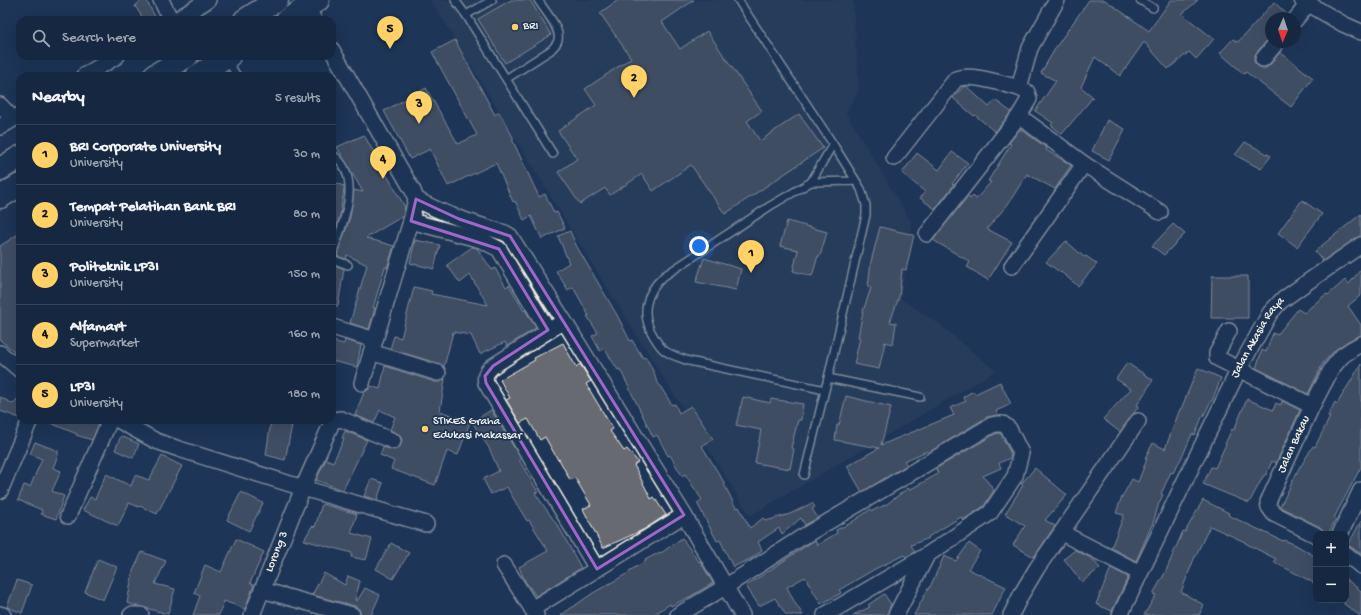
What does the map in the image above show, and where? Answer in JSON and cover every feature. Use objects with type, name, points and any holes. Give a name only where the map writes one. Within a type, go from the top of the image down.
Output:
[{"type":"highway","points":[[251,16],[277,0]]},
{"type":"highway","points":[[296,16],[313,9]]},
{"type":"highway","points":[[161,72],[180,60]]},
{"type":"highway","points":[[204,72],[223,62]]},
{"type":"highway","points":[[0,169],[16,159]]},
{"type":"highway","points":[[0,197],[16,187]]},
{"type":"street","points":[[161,0],[169,16]]},
{"type":"street","points":[[182,16],[208,0]]},
{"type":"street","points":[[1019,88],[1030,48],[1057,0]]},
{"type":"street","points":[[1300,12],[1307,1],[1343,24],[1361,32]]},
{"type":"street","points":[[1263,59],[1272,48]]},
{"type":"street","points":[[336,57],[409,184],[416,199],[430,207],[459,219],[505,233],[510,236],[684,515],[742,615]]},
{"type":"street","points":[[91,72],[110,60]]},
{"type":"street","points":[[894,158],[956,79],[963,77],[972,78],[1019,88],[1027,92],[1029,99],[1019,116],[927,234]]},
{"type":"street","points":[[0,105],[11,120]]},
{"type":"street","points":[[1019,116],[1084,164],[1160,212]]},
{"type":"street","points":[[1012,266],[1084,164]]},
{"type":"street","points":[[362,383],[411,221],[416,199]]},
{"type":"street","points":[[411,221],[481,240],[499,249],[548,330]]},
{"type":"street","name":"Jalan Akasia Raya","points":[[1120,615],[1239,369],[1270,312],[1282,301],[1361,246]]},
{"type":"street","points":[[564,321],[493,366],[487,371],[484,378],[598,569]]},
{"type":"street","points":[[336,329],[438,373]]},
{"type":"street","points":[[1228,331],[1216,357],[1312,406]]},
{"type":"street","name":"Jalan Bakau","points":[[1313,534],[1274,514],[1268,504],[1312,406],[1336,362],[1352,348],[1361,344]]},
{"type":"street","points":[[0,353],[16,367]]},
{"type":"street","name":"Lorong 3","points":[[336,419],[341,419],[393,441]]},
{"type":"street","points":[[1011,615],[1037,568],[1138,421]]},
{"type":"street","points":[[0,491],[28,424]]},
{"type":"street","points":[[68,516],[108,424]]},
{"type":"street","points":[[125,424],[168,446],[426,524]]},
{"type":"street","name":"Lorong 3","points":[[252,615],[303,488],[332,424]]},
{"type":"street","points":[[680,615],[799,539],[992,426],[1003,424],[1009,430],[1021,453],[1015,476],[990,513],[927,555],[825,615]]},
{"type":"street","points":[[1341,531],[1361,490]]},
{"type":"street","points":[[504,565],[534,612],[598,569],[684,515]]},
{"type":"street","points":[[1062,533],[1140,573]]},
{"type":"street","points":[[896,615],[927,555]]},
{"type":"street","points":[[1349,556],[1361,566]]},
{"type":"street","points":[[262,590],[352,615]]},
{"type":"street","points":[[131,615],[141,615]]},
{"type":"lane","points":[[455,0],[554,154]]},
{"type":"lane","points":[[466,15],[492,0]]},
{"type":"lane","points":[[506,79],[551,50],[558,39],[559,31],[538,0]]},
{"type":"lane","points":[[738,0],[833,144],[864,198],[866,215],[804,475]]},
{"type":"lane","points":[[1140,0],[1154,8]]},
{"type":"lane","points":[[811,182],[833,144]]},
{"type":"lane","points":[[336,158],[346,172],[350,190],[336,243]]},
{"type":"lane","points":[[825,390],[689,361],[676,356],[662,349],[651,332],[646,309],[650,292],[658,281],[664,276],[770,206],[811,182],[855,181]]},
{"type":"lane","points":[[336,260],[348,265]]},
{"type":"lane","points":[[828,378],[920,397]]},
{"type":"highlighted area","points":[[416,199],[459,219],[510,236],[684,515],[597,569],[486,383],[485,376],[493,366],[548,330],[499,249],[411,221]]},
{"type":"shaded area","points":[[431,0],[853,0],[859,90],[846,112],[911,222],[901,299],[938,323],[996,371],[750,516],[581,246]]},
{"type":"building","points":[[142,0],[146,0],[155,16],[141,16],[135,6]]},
{"type":"building","name":"BRI","points":[[511,0],[530,0],[551,35],[505,63],[478,19]]},
{"type":"building","points":[[618,0],[694,0],[662,22],[680,49],[707,31],[762,111],[747,121],[760,141],[799,114],[823,148],[725,214],[691,165],[653,191],[642,174],[610,195],[605,188],[580,204],[558,172],[577,159],[558,131],[596,105],[585,89],[631,58],[600,13]]},
{"type":"building","points":[[1089,0],[1105,0],[1149,31],[1171,0],[1198,0],[1182,14],[1214,39],[1196,59],[1189,52],[1168,69],[1144,42],[1120,76],[1095,57],[1081,87],[1093,97],[1062,134],[1051,125],[1053,123],[1035,111],[1056,81],[1041,73],[1056,47]]},
{"type":"building","points":[[1274,2],[1285,12],[1265,12]]},
{"type":"building","points":[[1265,12],[1265,43],[1256,53],[1254,62],[1262,68],[1266,68],[1280,52],[1313,78],[1291,107],[1246,72],[1244,74],[1220,53],[1233,39],[1238,42]]},
{"type":"building","points":[[455,40],[495,115],[499,112],[514,139],[512,139],[539,197],[545,194],[554,213],[557,212],[565,228],[542,239],[531,216],[524,220],[515,201],[513,202],[496,163],[448,186],[430,149],[410,159],[384,111],[426,88],[458,144],[477,135],[432,52]]},
{"type":"building","points":[[966,86],[989,107],[995,100],[1011,112],[995,132],[953,98],[963,87]]},
{"type":"building","points":[[1107,120],[1125,129],[1109,160],[1092,151]]},
{"type":"building","points":[[1020,129],[1047,148],[1046,150],[1071,165],[1055,189],[1027,174],[1008,204],[987,229],[1012,242],[988,280],[967,267],[970,262],[933,240],[968,196],[970,199],[973,196],[976,199],[991,182],[988,181],[1011,144],[1009,143]]},
{"type":"building","points":[[364,135],[405,207],[403,216],[366,238],[394,246],[387,268],[385,267],[373,308],[375,308],[369,329],[350,323],[367,265],[347,255],[346,259],[337,256],[350,217],[354,190],[363,192],[337,147]]},
{"type":"building","points":[[1245,142],[1271,156],[1261,169],[1235,155]]},
{"type":"building","points":[[952,152],[968,163],[952,184],[954,185],[935,209],[920,198],[925,192],[902,173],[917,153],[939,170]]},
{"type":"building","points":[[336,183],[344,186],[340,215],[336,228]]},
{"type":"building","points":[[1302,200],[1322,214],[1297,247],[1278,233]]},
{"type":"building","points":[[1361,214],[1361,235],[1323,261],[1315,251]]},
{"type":"building","points":[[787,221],[827,232],[812,276],[793,271],[798,250],[780,246]]},
{"type":"building","points":[[1173,224],[1185,234],[1164,255],[1152,246]]},
{"type":"building","points":[[880,227],[914,235],[906,270],[902,269],[899,297],[890,322],[896,323],[893,344],[885,342],[879,369],[854,364],[860,338],[858,337],[863,311],[871,288],[868,287],[871,262]]},
{"type":"building","points":[[570,231],[577,247],[617,315],[630,341],[632,340],[643,358],[646,357],[656,377],[655,378],[672,405],[675,404],[679,413],[691,406],[713,439],[702,446],[725,484],[736,508],[739,507],[750,528],[763,518],[766,521],[790,514],[812,503],[815,507],[812,509],[818,518],[805,525],[801,518],[782,534],[779,528],[758,542],[762,550],[752,558],[733,567],[720,540],[717,541],[697,503],[702,500],[685,474],[682,476],[670,455],[668,456],[657,435],[653,437],[620,369],[618,370],[604,348],[600,351],[592,336],[598,333],[587,316],[589,316],[573,287],[568,290],[556,271],[569,263],[558,236]]},
{"type":"building","points":[[16,236],[16,353],[0,340],[0,246]]},
{"type":"building","points":[[415,240],[440,245],[434,269],[410,263]]},
{"type":"building","points":[[1066,241],[1084,257],[1086,256],[1097,264],[1078,286],[1046,262]]},
{"type":"building","points":[[472,247],[477,248],[492,270],[495,268],[506,287],[509,285],[536,328],[507,346],[505,342],[480,354],[471,335],[453,332],[444,367],[441,364],[390,349],[394,336],[401,338],[414,287],[432,291],[431,294],[488,305],[470,275],[460,283],[447,265]]},
{"type":"building","points":[[704,258],[741,269],[736,290],[696,282]]},
{"type":"building","points":[[336,266],[344,269],[338,306],[336,306]]},
{"type":"building","points":[[1361,269],[1361,295],[1348,306],[1361,325],[1361,335],[1348,341],[1335,350],[1323,363],[1308,394],[1256,368],[1262,350],[1266,352],[1273,333],[1277,335],[1298,309],[1304,313],[1345,280],[1349,284]]},
{"type":"building","points":[[1212,276],[1248,276],[1248,318],[1211,318]]},
{"type":"building","points":[[345,340],[361,345],[357,367],[336,362],[336,342],[344,344]]},
{"type":"building","points":[[563,343],[576,367],[580,364],[591,381],[586,384],[613,429],[610,431],[624,451],[627,449],[638,462],[634,465],[651,499],[654,497],[666,515],[645,529],[603,548],[583,509],[591,505],[575,478],[570,480],[545,437],[540,440],[528,419],[520,423],[506,400],[510,398],[500,380],[535,360],[534,358]]},
{"type":"building","points":[[1127,363],[1153,380],[1137,405],[1139,406],[1120,432],[1103,419],[1131,389],[1116,379]]},
{"type":"building","points":[[1361,364],[1361,467],[1334,518],[1336,519],[1330,531],[1324,531],[1320,527],[1280,507],[1300,466],[1313,446],[1315,447],[1330,417],[1328,416],[1335,402],[1337,404]]},
{"type":"building","name":"STIKES Graha Edukasi Makassar","points":[[385,366],[435,382],[440,382],[445,379],[440,411],[470,422],[458,455],[447,451],[435,485],[391,469],[394,461],[380,455],[383,447],[394,450],[399,448],[401,444],[402,440],[400,435],[390,430],[395,417],[380,410],[374,423],[355,415],[364,392],[371,386],[380,389]]},
{"type":"building","points":[[1198,368],[1221,378],[1212,401],[1202,417],[1195,435],[1192,434],[1183,455],[1173,473],[1171,472],[1161,494],[1163,495],[1154,520],[1136,561],[1111,548],[1124,515],[1116,513],[1121,499],[1132,479],[1138,482],[1147,459],[1145,458],[1153,443],[1165,449],[1180,409]]},
{"type":"building","points":[[1000,382],[1011,404],[996,411],[998,415],[987,417],[928,453],[927,451],[904,461],[907,465],[862,492],[847,466],[879,448],[835,440],[837,425],[839,425],[846,396],[891,407],[881,445],[954,415],[950,408],[966,401],[963,397],[973,391],[975,394]]},
{"type":"building","points":[[0,397],[13,404],[16,401],[16,417],[0,411]]},
{"type":"building","points":[[743,397],[770,403],[771,399],[803,404],[801,420],[798,420],[791,448],[794,449],[790,469],[755,463],[761,430],[736,425]]},
{"type":"building","points":[[1247,399],[1273,410],[1276,403],[1281,405],[1282,401],[1300,410],[1276,463],[1272,461],[1266,475],[1264,475],[1249,503],[1203,484],[1211,467],[1215,468],[1232,429],[1234,430]]},
{"type":"building","points":[[491,410],[521,459],[519,460],[538,492],[535,493],[560,529],[581,568],[536,596],[525,581],[519,567],[548,551],[529,520],[527,521],[507,487],[491,494],[483,479],[499,471],[489,448],[472,422]]},
{"type":"building","points":[[53,424],[99,424],[92,440],[76,435],[77,434]]},
{"type":"building","points":[[270,424],[292,424],[285,460],[266,455]]},
{"type":"building","points":[[345,431],[367,440],[343,490],[316,480],[326,459],[333,462],[344,439],[342,438]]},
{"type":"building","points":[[1000,433],[1011,454],[1010,458],[999,463],[1001,468],[983,476],[994,490],[984,506],[963,520],[961,517],[928,537],[929,538],[911,545],[915,552],[906,557],[904,555],[875,569],[839,590],[841,593],[821,604],[805,577],[787,587],[803,615],[786,615],[775,598],[759,606],[746,586],[815,540],[817,545],[837,533],[836,530],[849,524],[871,509],[872,511],[887,504],[908,488],[909,490],[938,474],[937,468],[995,434]]},
{"type":"building","points":[[121,436],[139,444],[133,458],[115,450]]},
{"type":"building","points":[[35,442],[58,451],[53,468],[61,471],[52,491],[64,496],[56,519],[41,514],[42,510],[18,500],[24,485],[30,487],[42,459],[30,454]]},
{"type":"building","points":[[162,456],[182,466],[157,514],[140,506],[139,507],[129,503],[118,526],[83,510],[90,497],[95,499],[106,474],[131,486],[135,475],[149,480]]},
{"type":"building","points":[[1035,468],[1067,495],[1045,520],[1055,526],[1034,557],[1013,545],[1025,526],[1005,514],[1023,485],[1021,484]]},
{"type":"building","points":[[371,479],[383,483],[377,500],[364,496]]},
{"type":"building","points":[[241,492],[263,503],[249,531],[227,520]]},
{"type":"building","points":[[1203,500],[1229,513],[1228,515],[1283,541],[1284,540],[1296,545],[1313,555],[1313,582],[1274,562],[1276,559],[1245,542],[1210,526],[1194,559],[1181,592],[1204,605],[1199,615],[1144,615],[1156,595],[1153,594],[1165,573],[1183,531],[1185,532]]},
{"type":"building","points":[[322,504],[357,514],[351,533],[372,539],[366,560],[351,557],[352,553],[304,540],[312,526],[315,527]]},
{"type":"building","points":[[1361,521],[1361,554],[1349,546]]},
{"type":"building","points":[[682,538],[699,562],[700,561],[713,583],[671,606],[670,604],[653,615],[561,615],[593,593],[630,572],[629,571],[646,561],[645,560],[660,552],[661,553]]},
{"type":"building","points":[[236,539],[264,552],[250,583],[254,585],[245,609],[224,601],[219,615],[193,615],[200,596],[194,593],[205,565],[221,572]]},
{"type":"building","points":[[391,543],[409,553],[393,579],[376,569]]},
{"type":"building","points":[[969,543],[980,551],[968,569],[1006,587],[992,615],[914,615],[930,587],[944,556],[956,561]]},
{"type":"building","points":[[1075,550],[1091,558],[1100,568],[1082,582],[1064,559]]},
{"type":"building","points":[[142,552],[166,561],[155,584],[175,589],[168,614],[127,603],[133,571]]},
{"type":"building","points":[[98,559],[117,567],[103,600],[85,592]]},
{"type":"building","points":[[1111,568],[1128,577],[1112,611],[1096,604]]},
{"type":"building","points":[[324,573],[345,585],[348,576],[360,581],[355,600],[357,601],[365,588],[380,595],[371,615],[361,615],[359,609],[355,606],[312,595]]},
{"type":"building","points":[[17,580],[32,585],[22,613],[7,607]]},
{"type":"building","points":[[1349,581],[1361,591],[1361,615],[1344,604],[1349,603]]},
{"type":"building","points":[[884,594],[891,604],[887,615],[853,615],[870,607],[868,605]]},
{"type":"place","name":"BRI","points":[[515,27]]},
{"type":"place","name":"LP3I","points":[[390,49]]},
{"type":"place","name":"Tempat Pelatihan Bank BRI","points":[[634,98]]},
{"type":"place","name":"Politeknik LP3I","points":[[419,124]]},
{"type":"place","name":"Alfamart","points":[[383,179]]},
{"type":"place","name":"BRI Corporate University","points":[[751,273]]},
{"type":"place","name":"STIKES Graha Edukasi Makassar","points":[[425,429]]}]
